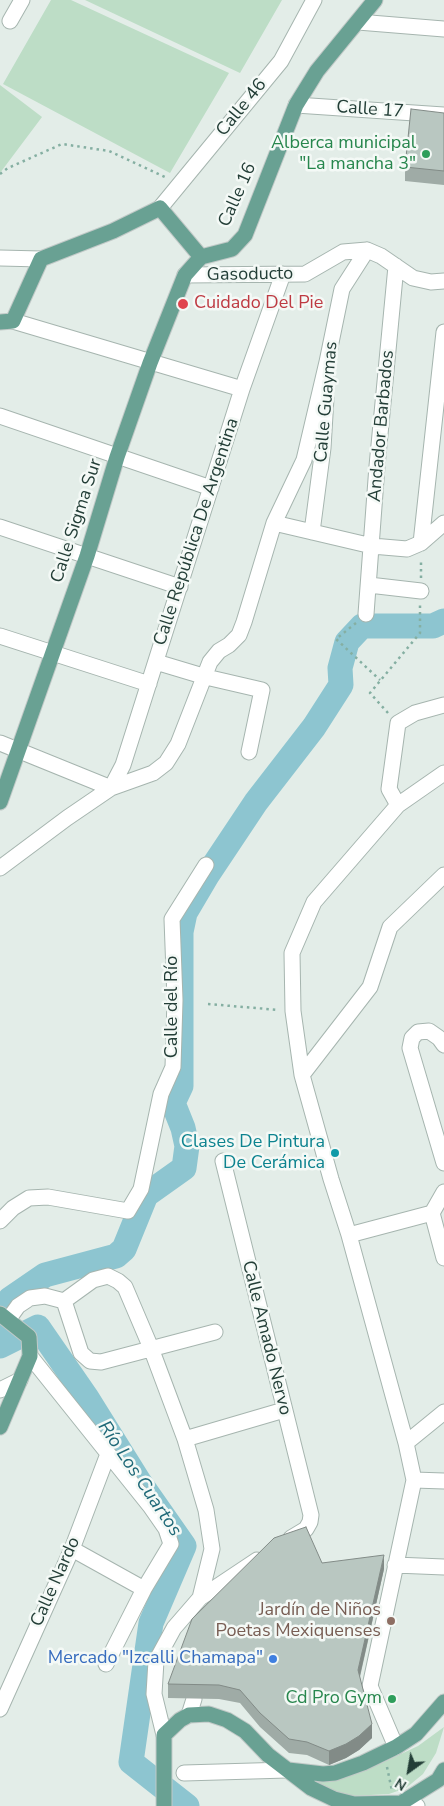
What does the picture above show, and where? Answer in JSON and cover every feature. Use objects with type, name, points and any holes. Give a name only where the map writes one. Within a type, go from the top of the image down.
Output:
[{"type":"main road","name":"Calle 16","points":[[201,257],[232,249],[245,235],[296,105],[317,71],[375,0]]},
{"type":"main road","points":[[6,322],[41,259],[113,231],[160,208],[201,257]]},
{"type":"main road","name":"Calle Sigma Sur","points":[[0,802],[86,556],[117,457],[150,363],[184,276],[201,257]]},
{"type":"main road","points":[[0,1427],[30,1356],[28,1337],[4,1317]]},
{"type":"main road","points":[[286,1770],[323,1774],[335,1773],[390,1750],[416,1734],[444,1702]]},
{"type":"main road","points":[[164,1806],[164,1736],[180,1720],[189,1715],[209,1714],[227,1720],[245,1731],[286,1770],[311,1788],[334,1799],[354,1804],[397,1804],[438,1780],[444,1770]]},
{"type":"street","points":[[10,21],[22,0]]},
{"type":"street","name":"Calle 46","points":[[160,208],[281,61],[314,0]]},
{"type":"street","points":[[358,22],[444,29]]},
{"type":"street","name":"Calle 17","points":[[296,105],[444,115]]},
{"type":"street","points":[[367,250],[381,256],[413,278],[431,282],[444,280]]},
{"type":"street","name":"Gasoducto","points":[[184,276],[305,274],[343,252],[367,250]]},
{"type":"street","name":"Calle Guaymas","points":[[312,532],[323,448],[327,362],[342,289],[367,250]]},
{"type":"street","points":[[0,258],[41,259]]},
{"type":"street","name":"Andador Barbados","points":[[366,614],[377,466],[396,266]]},
{"type":"street","name":"Calle República De Argentina","points":[[111,788],[123,765],[242,390],[283,274]]},
{"type":"street","points":[[6,322],[242,390]]},
{"type":"street","points":[[422,543],[444,332]]},
{"type":"street","points":[[0,868],[111,788],[153,773],[166,763],[178,744],[206,677],[210,662],[219,651],[239,635],[274,523],[304,460],[327,362]]},
{"type":"street","points":[[0,416],[211,488]]},
{"type":"street","points":[[274,523],[372,546],[407,549],[422,543],[444,523]]},
{"type":"street","points":[[0,528],[180,587]]},
{"type":"street","points":[[368,585],[421,591]]},
{"type":"street","points":[[0,636],[149,684]]},
{"type":"street","points":[[156,662],[206,677],[262,690],[249,752]]},
{"type":"street","points":[[398,805],[389,789],[398,723],[415,713],[444,705]]},
{"type":"street","points":[[0,743],[111,788]]},
{"type":"street","points":[[390,1750],[370,1686],[414,1480],[406,1442],[350,1235],[331,1179],[302,1075],[293,1011],[292,953],[314,902],[398,805],[444,773]]},
{"type":"street","name":"Calle del Río","points":[[0,1220],[13,1208],[29,1198],[48,1197],[128,1211],[141,1189],[161,1094],[173,1067],[175,1000],[172,919],[206,865]]},
{"type":"street","points":[[302,1075],[370,987],[390,927],[444,875]]},
{"type":"street","points":[[444,1045],[439,1038],[429,1031],[418,1032],[412,1038],[410,1048],[444,1163]]},
{"type":"street","name":"Calle Amado Nervo","points":[[223,1161],[311,1515],[306,1529],[282,1543]]},
{"type":"street","points":[[444,1192],[432,1213],[444,1258]]},
{"type":"street","points":[[350,1235],[432,1213]]},
{"type":"street","points":[[64,1301],[93,1280],[108,1276],[118,1281],[124,1287],[151,1348],[185,1439],[206,1510],[212,1549],[200,1598]]},
{"type":"street","points":[[4,1317],[30,1298],[45,1296],[64,1301]]},
{"type":"street","points":[[64,1301],[82,1354],[90,1361],[101,1362],[215,1332]]},
{"type":"street","points":[[30,1356],[166,1529],[171,1544],[144,1588],[106,1664]]},
{"type":"street","points":[[0,1390],[20,1380]]},
{"type":"street","points":[[185,1439],[284,1410]]},
{"type":"street","points":[[406,1442],[444,1412]]},
{"type":"street","name":"Calle Nardo","points":[[0,1710],[72,1549],[108,1454]]},
{"type":"street","points":[[414,1480],[444,1481]]},
{"type":"street","points":[[72,1549],[144,1588]]},
{"type":"street","points":[[164,1736],[154,1694],[156,1661],[174,1628],[200,1598],[268,1553]]},
{"type":"street","points":[[395,1565],[444,1567]]},
{"type":"street","points":[[189,1715],[194,1699]]},
{"type":"street","points":[[184,1773],[286,1770]]},
{"type":"street","points":[[397,1804],[417,1806]]},
{"type":"path","points":[[0,174],[8,168],[62,144],[109,151],[178,185]]},
{"type":"path","points":[[366,614],[336,639],[380,680]]},
{"type":"path","points":[[398,723],[370,693],[420,633],[420,622]]},
{"type":"path","points":[[208,1004],[293,1011]]},
{"type":"path","points":[[390,1750],[397,1804]]},
{"type":"green space","points":[[51,0],[71,0],[229,73],[170,173],[3,84]]},
{"type":"green space","points":[[85,0],[282,0],[240,73]]},
{"type":"green space","points":[[0,85],[42,117],[0,173]]},
{"type":"green space","points":[[444,1727],[436,1753],[423,1774],[406,1788],[389,1794],[352,1796],[339,1794],[311,1779],[335,1776],[382,1763],[418,1746]]},
{"type":"building","name":"Alberca municipal \"La mancha 3\"","points":[[411,109],[444,113],[444,171],[405,167]]},
{"type":"building","name":"Mercado \"Izcalli Chamapa\"","points":[[306,1527],[322,1563],[384,1555],[358,1670],[372,1724],[359,1736],[329,1751],[307,1742],[289,1739],[260,1713],[240,1690],[219,1685],[168,1684],[192,1619],[274,1538]]},
{"type":"waterway","points":[[0,1328],[10,1299],[45,1275],[116,1256],[124,1249],[146,1195],[184,1168],[187,1146],[183,1128],[173,1103],[181,1086],[181,932],[185,913],[208,874],[256,802],[314,727],[341,685],[340,668],[347,642],[362,626],[433,626],[444,621]]},
{"type":"waterway","name":"Río Los Cuartos","points":[[0,1346],[38,1327],[87,1398],[140,1483],[184,1546],[151,1623],[131,1762],[187,1806]]},
{"type":"place","name":"Alberca municipal \"La mancha 3\"","points":[[426,154]]},
{"type":"place","name":"Cuidado Del Pie","points":[[183,304]]},
{"type":"place","name":"Clases De Pintura De Cerámica","points":[[335,1153]]},
{"type":"place","name":"Jardín de Niños Poetas Mexiquenses","points":[[391,1621]]},
{"type":"place","name":"Mercado \"Izcalli Chamapa\"","points":[[273,1659]]},
{"type":"place","name":"Cd Pro Gym","points":[[392,1699]]}]
